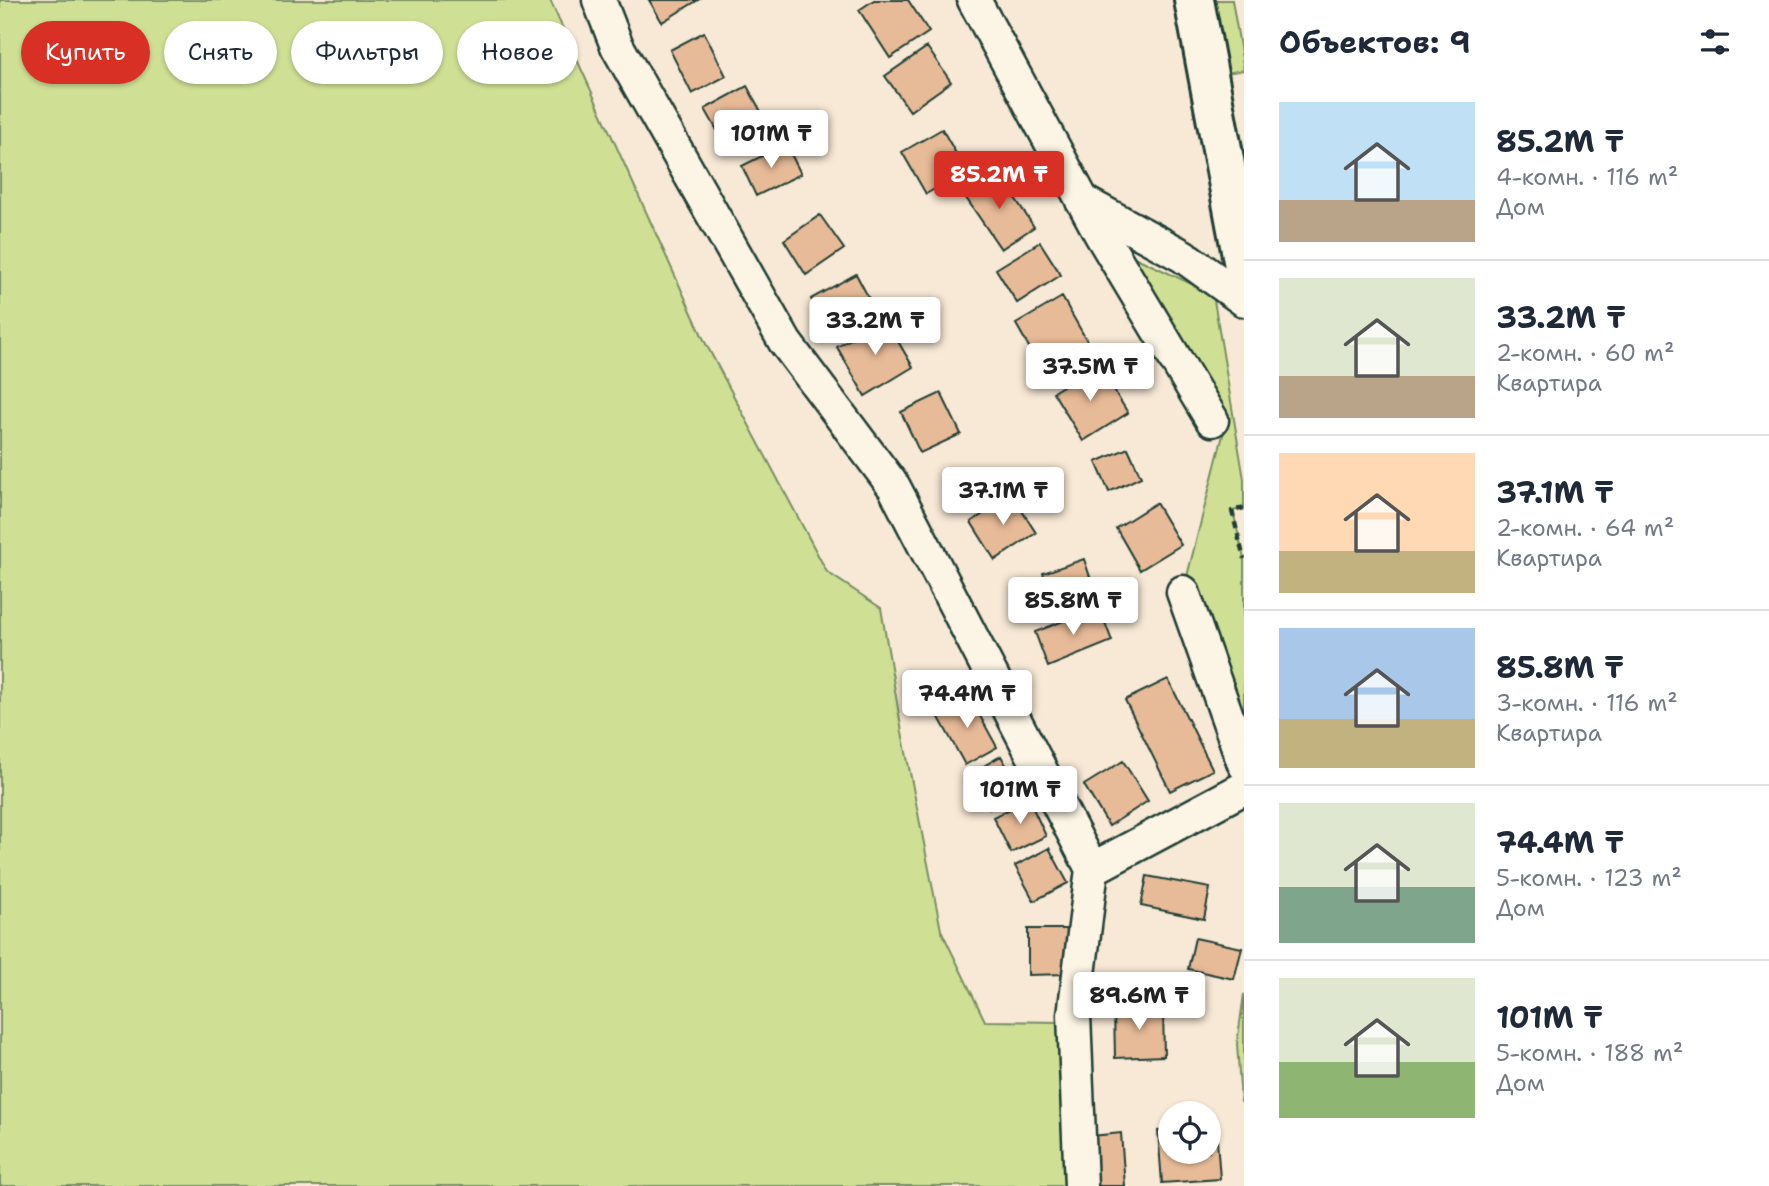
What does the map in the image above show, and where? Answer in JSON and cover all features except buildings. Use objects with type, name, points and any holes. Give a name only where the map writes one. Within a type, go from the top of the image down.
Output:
[{"type":"main road","points":[[1194,0],[1244,266]]},
{"type":"street","points":[[598,0],[617,46],[785,342],[894,487],[1092,869],[1074,1015],[1081,1186]]},
{"type":"street","points":[[974,0],[1082,201],[1212,421]]},
{"type":"street","points":[[1082,201],[1183,256],[1244,300]]},
{"type":"street","points":[[1183,592],[1244,764]]},
{"type":"street","points":[[1092,869],[1244,788]]},
{"type":"path","points":[[1244,508],[1233,511],[1244,559]]},
{"type":"green space","points":[[0,0],[550,0],[560,21],[457,21],[457,84],[578,84],[578,62],[705,342],[827,572],[881,608],[941,930],[985,1021],[1060,1022],[1070,1186],[0,1186]]},
{"type":"green space","points":[[1213,0],[1232,0],[1244,70],[1226,73]]},
{"type":"green space","points":[[1130,255],[1213,294],[1244,479],[1244,508],[1233,511],[1244,559],[1244,764],[1183,592],[1227,419]]},
{"type":"green space","points":[[1244,994],[1244,1101],[1241,1102],[1237,1044]]}]
